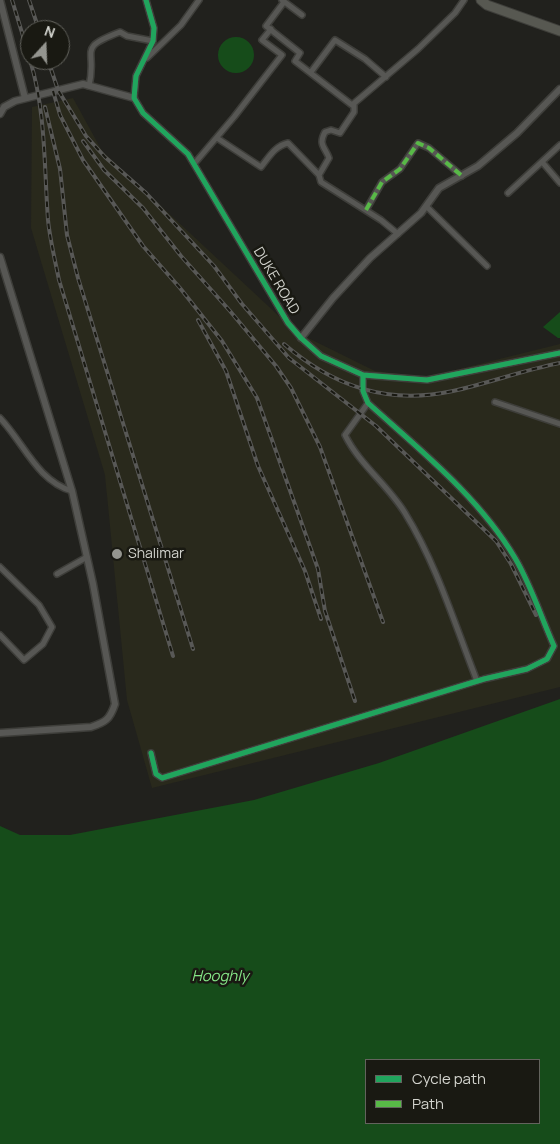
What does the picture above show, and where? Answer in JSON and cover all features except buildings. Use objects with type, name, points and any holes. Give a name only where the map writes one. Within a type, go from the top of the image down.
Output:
[{"type":"main road","points":[[481,0],[487,5],[560,31]]},
{"type":"street","points":[[0,0],[28,98]]},
{"type":"street","points":[[0,114],[4,107],[66,87],[89,86],[134,98],[136,76],[153,41],[154,28],[146,0]]},
{"type":"street","points":[[144,60],[181,25],[198,0]]},
{"type":"street","points":[[318,175],[329,158],[322,150],[321,140],[325,132],[340,132],[354,112],[354,104],[449,20],[464,0]]},
{"type":"street","points":[[302,15],[283,1],[266,26],[300,53],[295,61],[349,103],[354,104]]},
{"type":"street","points":[[194,164],[217,138],[282,55],[262,40],[271,29]]},
{"type":"street","points":[[89,86],[92,72],[90,63],[92,47],[97,41],[120,32],[127,36],[153,41]]},
{"type":"street","points":[[311,72],[335,40],[365,58],[386,77]]},
{"type":"street","points":[[301,338],[333,298],[370,258],[426,206],[439,188],[478,166],[500,148],[560,89]]},
{"type":"street","name":"DUKE ROAD","points":[[134,98],[143,113],[188,154],[288,323],[321,356],[363,375],[427,380],[560,353]]},
{"type":"street","points":[[217,138],[262,167],[274,151],[282,144],[288,143],[318,175],[321,182],[366,210],[398,234]]},
{"type":"street","points":[[366,210],[382,182],[400,168],[418,143],[429,148],[462,176]]},
{"type":"street","points":[[508,193],[560,146]]},
{"type":"street","points":[[543,163],[560,183]]},
{"type":"street","points":[[426,206],[487,266]]},
{"type":"street","points":[[0,733],[91,727],[105,723],[111,716],[115,704],[114,689],[72,491],[1,262]]},
{"type":"street","points":[[151,753],[156,774],[162,778],[477,681],[527,669],[547,659],[554,646],[516,559],[489,521],[429,458],[368,403],[363,390],[363,375]]},
{"type":"street","points":[[495,402],[560,424]]},
{"type":"street","points":[[368,403],[345,434],[350,445],[389,488],[414,528],[430,559],[477,681]]},
{"type":"street","points":[[0,418],[43,474],[58,487],[72,491]]},
{"type":"street","points":[[57,574],[87,557]]},
{"type":"street","points":[[0,567],[39,605],[52,627],[44,644],[24,660],[0,635]]},
{"type":"shaded area","points":[[73,98],[102,151],[296,332],[375,371],[427,377],[560,344],[560,687],[152,788],[127,700],[105,475],[31,228],[32,107]]},
{"type":"water","points":[[236,37],[243,38],[249,42],[253,48],[253,62],[249,68],[243,72],[236,73],[229,72],[223,68],[219,62],[218,55],[219,48],[223,42],[229,38]]},
{"type":"water","points":[[560,312],[560,338],[558,338],[543,327]]},
{"type":"water","name":"Hooghly","points":[[560,699],[560,1144],[0,1144],[0,826],[20,835],[70,835],[254,800],[379,763]]},
{"type":"railway","points":[[12,0],[20,26]]},
{"type":"railway","points":[[29,0],[36,20]]},
{"type":"railway","points":[[32,70],[42,119],[48,220],[59,280],[173,656]]},
{"type":"railway","points":[[51,70],[58,90],[86,136],[105,157],[146,193],[214,266],[242,304],[289,358],[376,426],[496,541],[511,564],[536,615]]},
{"type":"railway","points":[[53,91],[60,115],[83,160],[143,246],[180,288],[222,341],[257,398],[318,569],[325,611],[355,701]]},
{"type":"railway","points":[[45,107],[60,169],[67,235],[78,278],[193,649]]},
{"type":"railway","points":[[83,141],[104,170],[143,208],[181,256],[230,311],[276,366],[291,388],[320,447],[383,622]]},
{"type":"railway","points":[[198,320],[226,371],[258,466],[305,571],[321,619]]},
{"type":"railway","points":[[284,344],[303,359],[342,381],[384,394],[406,396],[453,391],[560,363]]},
{"type":"marked path","points":[[366,210],[382,182],[400,169],[418,143],[429,148],[462,176]]},
{"type":"cycle path","points":[[146,0],[154,28],[153,41],[136,76],[134,98],[143,113],[188,154],[288,323],[321,356],[363,375],[427,380],[560,353]]},
{"type":"cycle path","points":[[151,753],[156,774],[162,778],[484,679],[527,669],[547,659],[554,646],[531,590],[515,558],[484,515],[448,475],[368,403],[363,391],[363,375]]},
{"type":"place","name":"Shalimar","points":[[117,554]]}]
